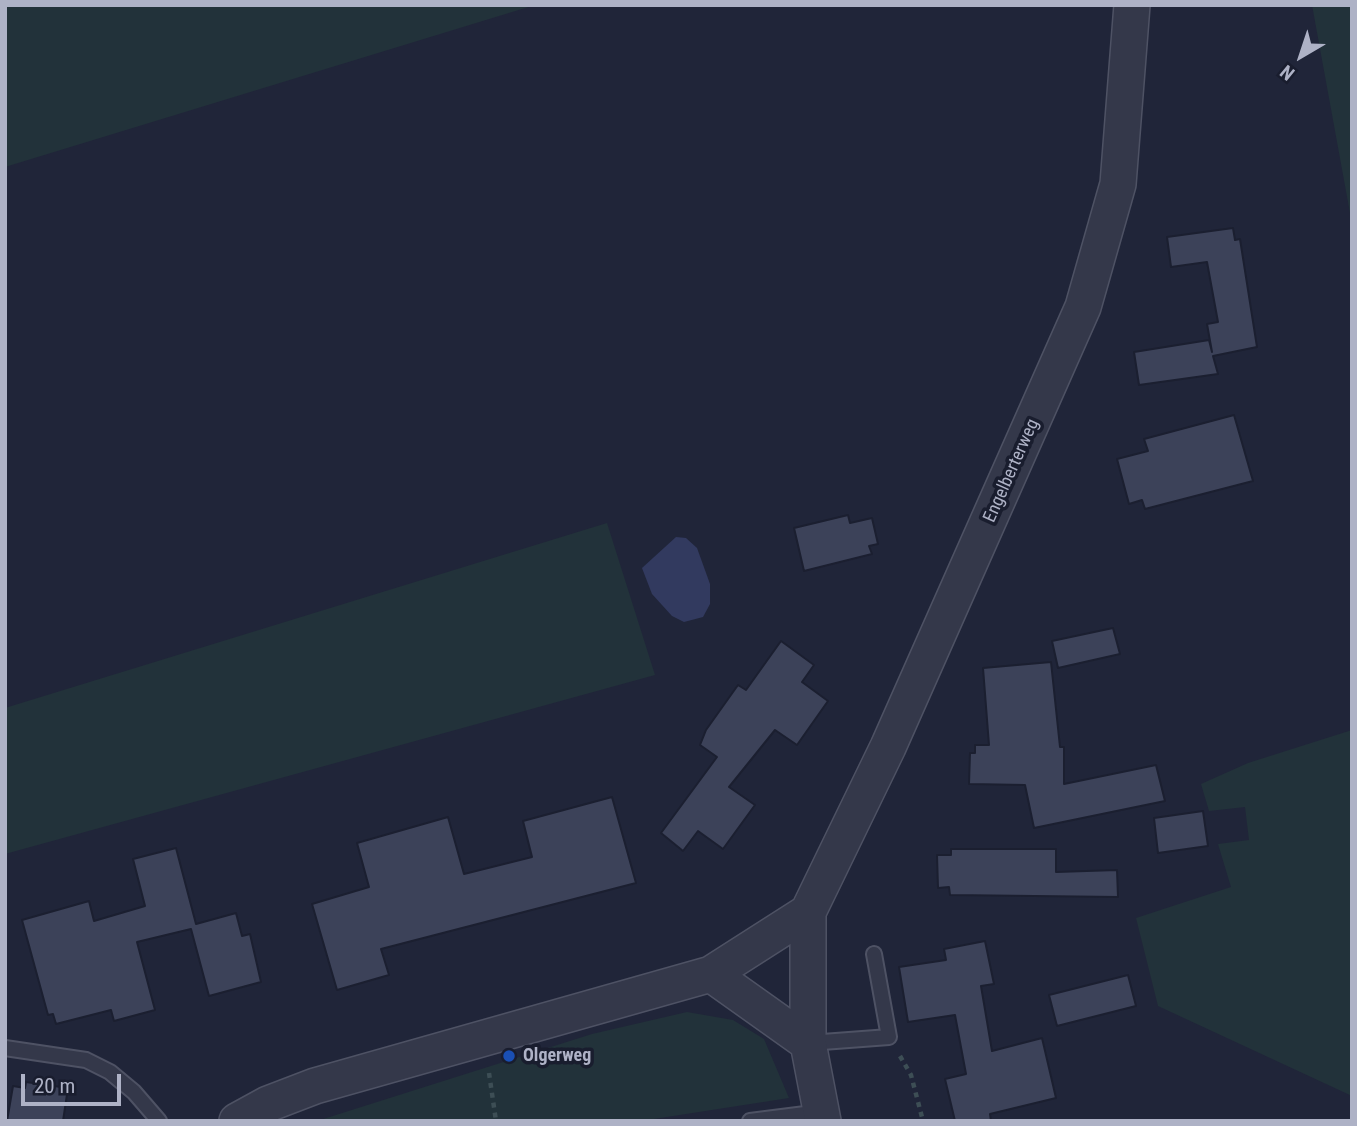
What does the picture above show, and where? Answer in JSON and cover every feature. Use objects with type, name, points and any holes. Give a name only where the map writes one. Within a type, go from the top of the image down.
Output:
[{"type":"street","name":"Engelberterweg","points":[[808,1043],[808,912],[888,747],[1083,307],[1118,184],[1132,5]]},
{"type":"street","points":[[237,1121],[268,1104],[315,1086],[711,974],[808,912]]},
{"type":"street","points":[[711,974],[808,1043],[822,1116]]},
{"type":"lane","points":[[808,1043],[889,1037],[874,954]]},
{"type":"lane","points":[[5,1048],[86,1060],[110,1072],[134,1092],[159,1121]]},
{"type":"lane","points":[[750,1121],[822,1116]]},
{"type":"path","points":[[889,1037],[911,1075],[923,1121]]},
{"type":"path","points":[[484,1039],[496,1121]]},
{"type":"shaded area","points":[[5,5],[535,5],[5,167]]},
{"type":"shaded area","points":[[1312,5],[1352,5],[1352,224]]},
{"type":"shaded area","points":[[607,523],[655,675],[5,854],[5,708]]},
{"type":"shaded area","points":[[1352,730],[1352,1096],[1158,1006],[1136,918],[1231,887],[1218,844],[1249,840],[1245,807],[1209,811],[1201,784],[1248,763]]},
{"type":"shaded area","points":[[687,1012],[733,1020],[764,1039],[789,1098],[641,1121],[317,1121],[592,1034]]},
{"type":"water","points":[[676,537],[686,538],[697,548],[710,584],[710,604],[703,617],[684,622],[672,616],[652,594],[642,568]]},
{"type":"building","points":[[1233,228],[1235,240],[1240,239],[1257,347],[1213,356],[1218,374],[1139,385],[1134,352],[1209,340],[1212,352],[1207,324],[1218,322],[1207,262],[1171,267],[1167,237]]},
{"type":"building","points":[[1234,415],[1253,481],[1145,509],[1142,500],[1129,504],[1117,459],[1148,451],[1144,439]]},
{"type":"building","points":[[848,515],[850,523],[872,518],[878,544],[869,546],[872,554],[804,571],[794,528]]},
{"type":"building","points":[[1113,628],[1120,654],[1058,668],[1052,641]]},
{"type":"building","points":[[781,641],[814,665],[802,682],[828,701],[797,745],[775,730],[729,787],[755,805],[723,849],[698,831],[683,851],[661,833],[717,757],[700,745],[706,730],[738,685],[746,690]]},
{"type":"building","points":[[1051,662],[1060,747],[1064,747],[1064,784],[1156,765],[1165,801],[1034,828],[1025,785],[969,784],[970,753],[975,753],[975,745],[989,745],[983,668]]},
{"type":"building","points":[[612,797],[636,883],[381,949],[389,975],[337,990],[312,904],[369,887],[357,843],[448,817],[464,874],[532,857],[523,821]]},
{"type":"building","points":[[1203,811],[1208,846],[1158,853],[1154,818]]},
{"type":"building","points":[[176,848],[196,924],[236,913],[242,936],[250,934],[261,982],[209,996],[191,929],[137,942],[155,1010],[114,1021],[111,1010],[56,1024],[53,1014],[48,1015],[22,920],[89,901],[94,921],[145,906],[133,859]]},
{"type":"building","points":[[951,849],[1056,849],[1056,872],[1117,870],[1118,897],[950,895],[949,887],[938,888],[937,855],[951,855]]},
{"type":"building","points":[[985,941],[994,984],[981,986],[992,1051],[1042,1038],[1056,1098],[990,1114],[991,1121],[955,1121],[945,1079],[966,1074],[955,1015],[908,1022],[899,967],[946,960],[944,949]]},
{"type":"building","points":[[1128,975],[1136,1006],[1057,1026],[1049,995]]},
{"type":"building","points":[[26,1082],[68,1088],[63,1121],[7,1121],[13,1086],[25,1088]]},
{"type":"place","name":"Olgerweg","points":[[509,1056]]}]
